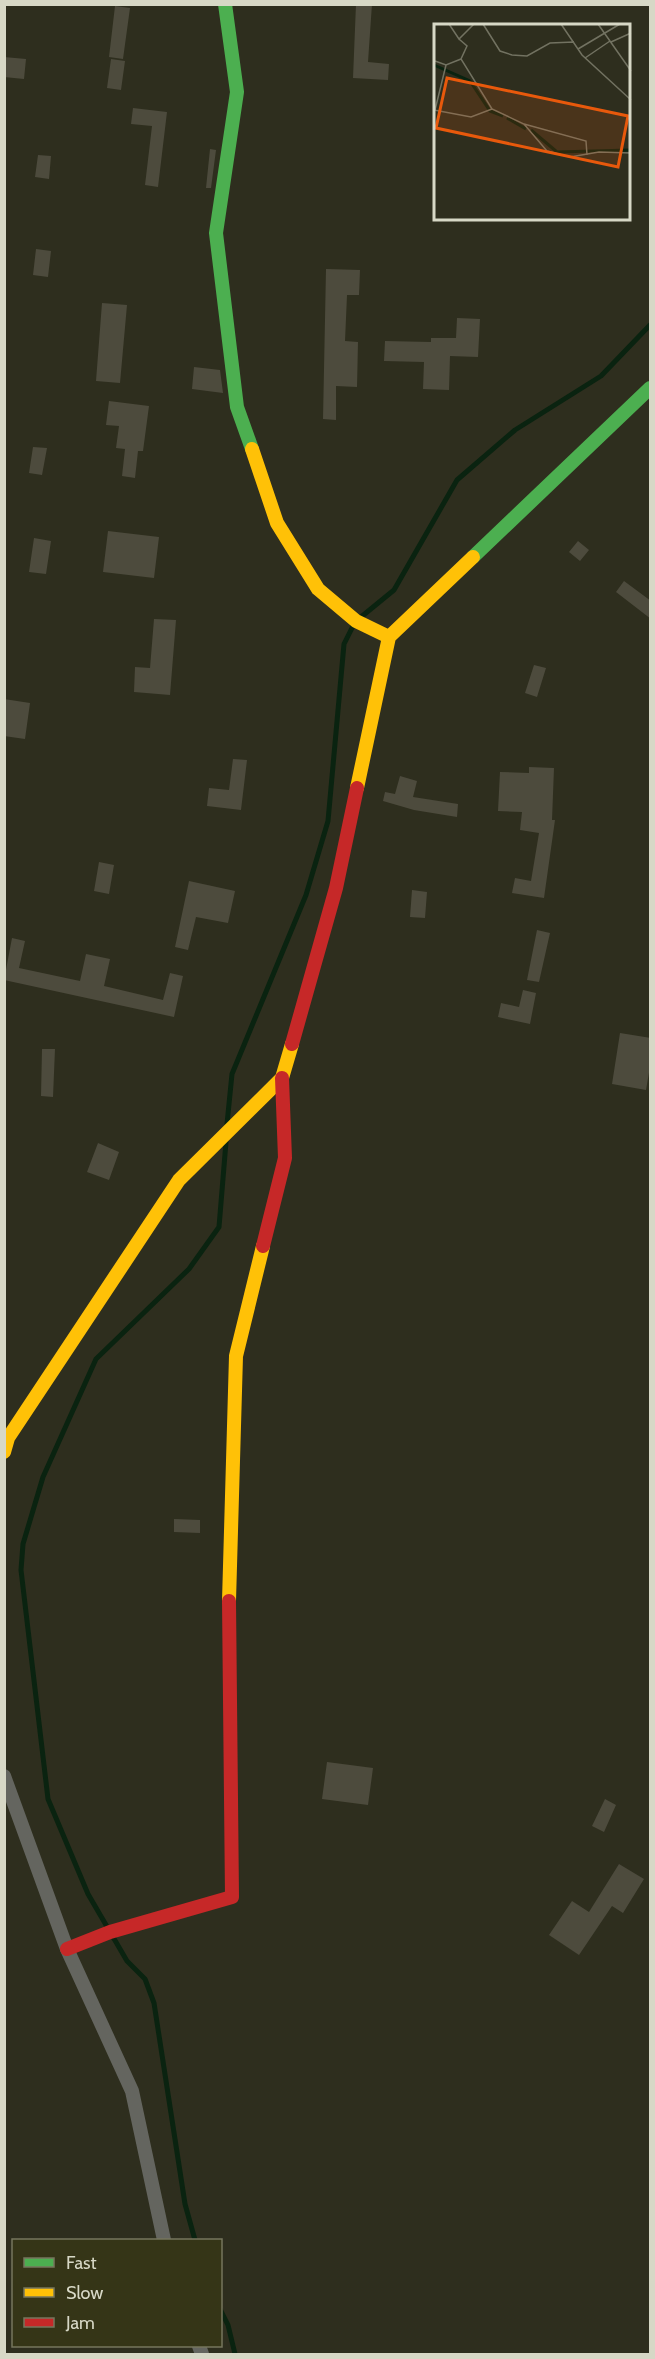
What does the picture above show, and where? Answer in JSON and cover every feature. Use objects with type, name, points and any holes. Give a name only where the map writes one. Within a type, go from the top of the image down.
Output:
[{"type":"street","points":[[225,4],[237,92],[216,233],[237,407],[277,523],[318,589],[356,621],[389,637]]},
{"type":"street","points":[[67,1949],[110,1932],[232,1897],[228,1622],[236,1356],[285,1158],[282,1077],[336,888],[389,637],[651,388]]},
{"type":"street","points":[[4,1452],[8,1438],[179,1180],[282,1077]]},
{"type":"street","points":[[4,1776],[67,1949],[132,2091],[164,2239]]},
{"type":"building","points":[[356,4],[372,4],[368,62],[389,64],[388,80],[353,78]]},
{"type":"building","points":[[115,6],[130,8],[123,59],[109,57]]},
{"type":"building","points":[[4,57],[26,59],[24,79],[4,77]]},
{"type":"building","points":[[111,59],[125,61],[121,90],[107,88]]},
{"type":"building","points":[[133,108],[167,112],[158,187],[145,185],[152,126],[131,124]]},
{"type":"building","points":[[210,149],[216,150],[211,188],[206,188]]},
{"type":"building","points":[[38,155],[51,156],[49,179],[35,177]]},
{"type":"building","points":[[36,249],[51,251],[48,277],[33,275]]},
{"type":"building","points":[[326,269],[360,270],[359,295],[347,295],[345,341],[358,342],[357,387],[336,386],[336,420],[323,419]]},
{"type":"building","points":[[102,303],[127,305],[120,383],[96,381]]},
{"type":"building","points":[[457,318],[480,319],[478,357],[450,356],[449,390],[423,389],[424,362],[384,361],[385,341],[431,342],[431,338],[456,338]]},
{"type":"building","points":[[194,367],[220,370],[223,393],[192,389]]},
{"type":"building","points":[[109,401],[149,406],[143,451],[138,451],[135,478],[122,476],[125,449],[116,448],[119,426],[106,425]]},
{"type":"building","points":[[33,447],[47,448],[42,475],[29,473]]},
{"type":"building","points":[[108,531],[159,537],[154,578],[103,572]]},
{"type":"building","points":[[34,538],[51,541],[46,574],[29,572]]},
{"type":"building","points":[[578,541],[589,550],[580,561],[569,552]]},
{"type":"building","points":[[624,581],[651,601],[651,619],[616,592]]},
{"type":"building","points":[[154,619],[176,620],[170,695],[134,692],[135,667],[150,668]]},
{"type":"building","points":[[534,665],[546,668],[537,697],[525,693]]},
{"type":"building","points":[[4,699],[30,703],[25,739],[4,736]]},
{"type":"building","points":[[233,759],[247,760],[241,810],[207,806],[209,788],[229,790]]},
{"type":"building","points":[[529,767],[554,768],[552,820],[555,820],[544,898],[512,893],[515,878],[531,881],[539,833],[520,830],[522,812],[498,811],[500,772],[529,773]]},
{"type":"building","points":[[400,776],[417,781],[413,797],[458,804],[457,817],[414,810],[383,801],[385,792],[395,794]]},
{"type":"building","points":[[99,862],[114,865],[109,894],[94,891]]},
{"type":"building","points":[[189,881],[235,891],[228,923],[196,917],[188,950],[175,947]]},
{"type":"building","points":[[412,890],[427,892],[425,918],[410,917]]},
{"type":"building","points":[[537,930],[550,933],[539,982],[527,980]]},
{"type":"building","points":[[12,938],[25,941],[19,968],[80,981],[86,954],[110,959],[104,986],[163,1000],[170,973],[183,976],[174,1017],[4,980]]},
{"type":"building","points":[[523,990],[536,993],[530,1024],[498,1017],[501,1003],[519,1007]]},
{"type":"building","points":[[620,1033],[651,1038],[651,1061],[646,1090],[612,1084]]},
{"type":"building","points":[[42,1049],[55,1049],[53,1097],[41,1096]]},
{"type":"building","points":[[98,1143],[119,1152],[109,1180],[87,1172]]},
{"type":"building","points":[[174,1519],[200,1520],[200,1533],[174,1532]]},
{"type":"building","points":[[327,1762],[373,1768],[368,1805],[322,1799]]},
{"type":"building","points":[[605,1799],[616,1805],[604,1832],[592,1826]]},
{"type":"building","points":[[619,1864],[644,1879],[623,1913],[612,1906],[579,1955],[549,1935],[572,1901],[589,1912]]},
{"type":"waterway","points":[[361,617],[394,590],[457,480],[515,430],[601,376],[650,325]]},
{"type":"waterway","points":[[227,1124],[232,1074],[306,895],[328,821],[344,644],[354,624]]},
{"type":"waterway","points":[[195,2239],[185,2204],[154,2003],[145,1979],[127,1961],[88,1894],[48,1799],[21,1570],[23,1544],[43,1477],[96,1359],[189,1269],[219,1227],[226,1142]]},
{"type":"waterway","points":[[222,2313],[228,2325],[235,2354]]},
{"type":"traffic: fast","points":[[225,4],[237,92],[216,233],[237,407],[252,449]]},
{"type":"traffic: fast","points":[[473,557],[650,388]]},
{"type":"traffic: slow","points":[[252,449],[277,523],[318,589],[356,621],[389,637]]},
{"type":"traffic: slow","points":[[357,788],[389,637],[473,557]]},
{"type":"traffic: slow","points":[[4,1452],[8,1438],[179,1180],[282,1078],[292,1044]]},
{"type":"traffic: slow","points":[[229,1601],[236,1356],[263,1246]]},
{"type":"traffic: jam","points":[[292,1044],[336,888],[357,788]]},
{"type":"traffic: jam","points":[[263,1246],[285,1158],[282,1078]]},
{"type":"traffic: jam","points":[[67,1949],[110,1932],[232,1897],[229,1601]]}]
